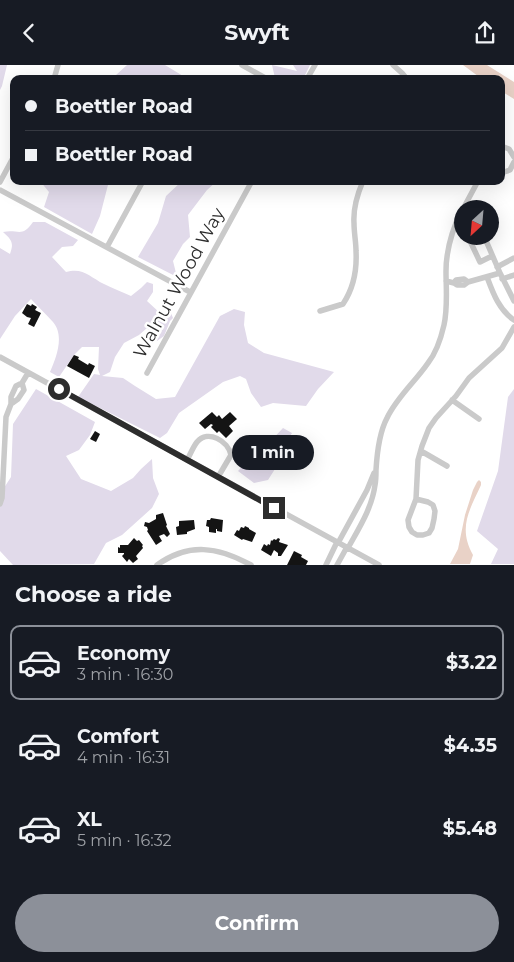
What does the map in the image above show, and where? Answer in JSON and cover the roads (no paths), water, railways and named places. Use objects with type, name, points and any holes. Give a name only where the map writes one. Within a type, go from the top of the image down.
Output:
[{"type":"street","points":[[242,65],[260,75]]},
{"type":"street","points":[[393,65],[404,75]]},
{"type":"street","points":[[505,147],[510,149],[514,157]]},
{"type":"street","points":[[505,172],[510,170],[514,162]]},
{"type":"street","points":[[0,182],[10,163]]},
{"type":"street","points":[[107,247],[141,185]]},
{"type":"street","name":"Walnut Wood Way","points":[[147,373],[250,185]]},
{"type":"street","points":[[320,311],[343,304],[352,284],[356,266],[355,207],[361,185]]},
{"type":"street","points":[[468,200],[476,185]]},
{"type":"street","points":[[473,190],[478,185]]},
{"type":"street","points":[[0,189],[190,292]]},
{"type":"street","points":[[337,565],[348,548],[368,508],[375,485],[379,444],[386,420],[403,393],[430,362],[438,344],[444,324],[448,250],[454,230]]},
{"type":"street","points":[[472,245],[480,262],[492,256]]},
{"type":"street","points":[[488,245],[514,301]]},
{"type":"street","points":[[446,281],[457,285],[464,285],[468,282],[487,277],[514,260]]},
{"type":"street","points":[[502,279],[514,275]]},
{"type":"street","points":[[487,277],[499,305],[508,316],[514,319]]},
{"type":"street","points":[[416,499],[433,505],[435,511],[429,533],[423,535],[417,535],[412,532],[408,520],[416,499],[418,461],[429,428],[469,378],[502,348],[514,327]]},
{"type":"street","points":[[0,357],[379,565]]},
{"type":"street","points":[[0,504],[2,498],[6,417],[11,404],[18,399],[24,390],[22,383],[28,373]]},
{"type":"street","points":[[452,401],[479,419]]},
{"type":"street","points":[[187,460],[197,442],[204,437],[210,436],[218,439],[225,444],[231,455],[218,477]]},
{"type":"street","points":[[421,451],[447,466]]},
{"type":"street","points":[[326,565],[367,490],[376,469]]},
{"type":"street","points":[[157,565],[176,553],[204,549],[232,555],[251,565]]}]
